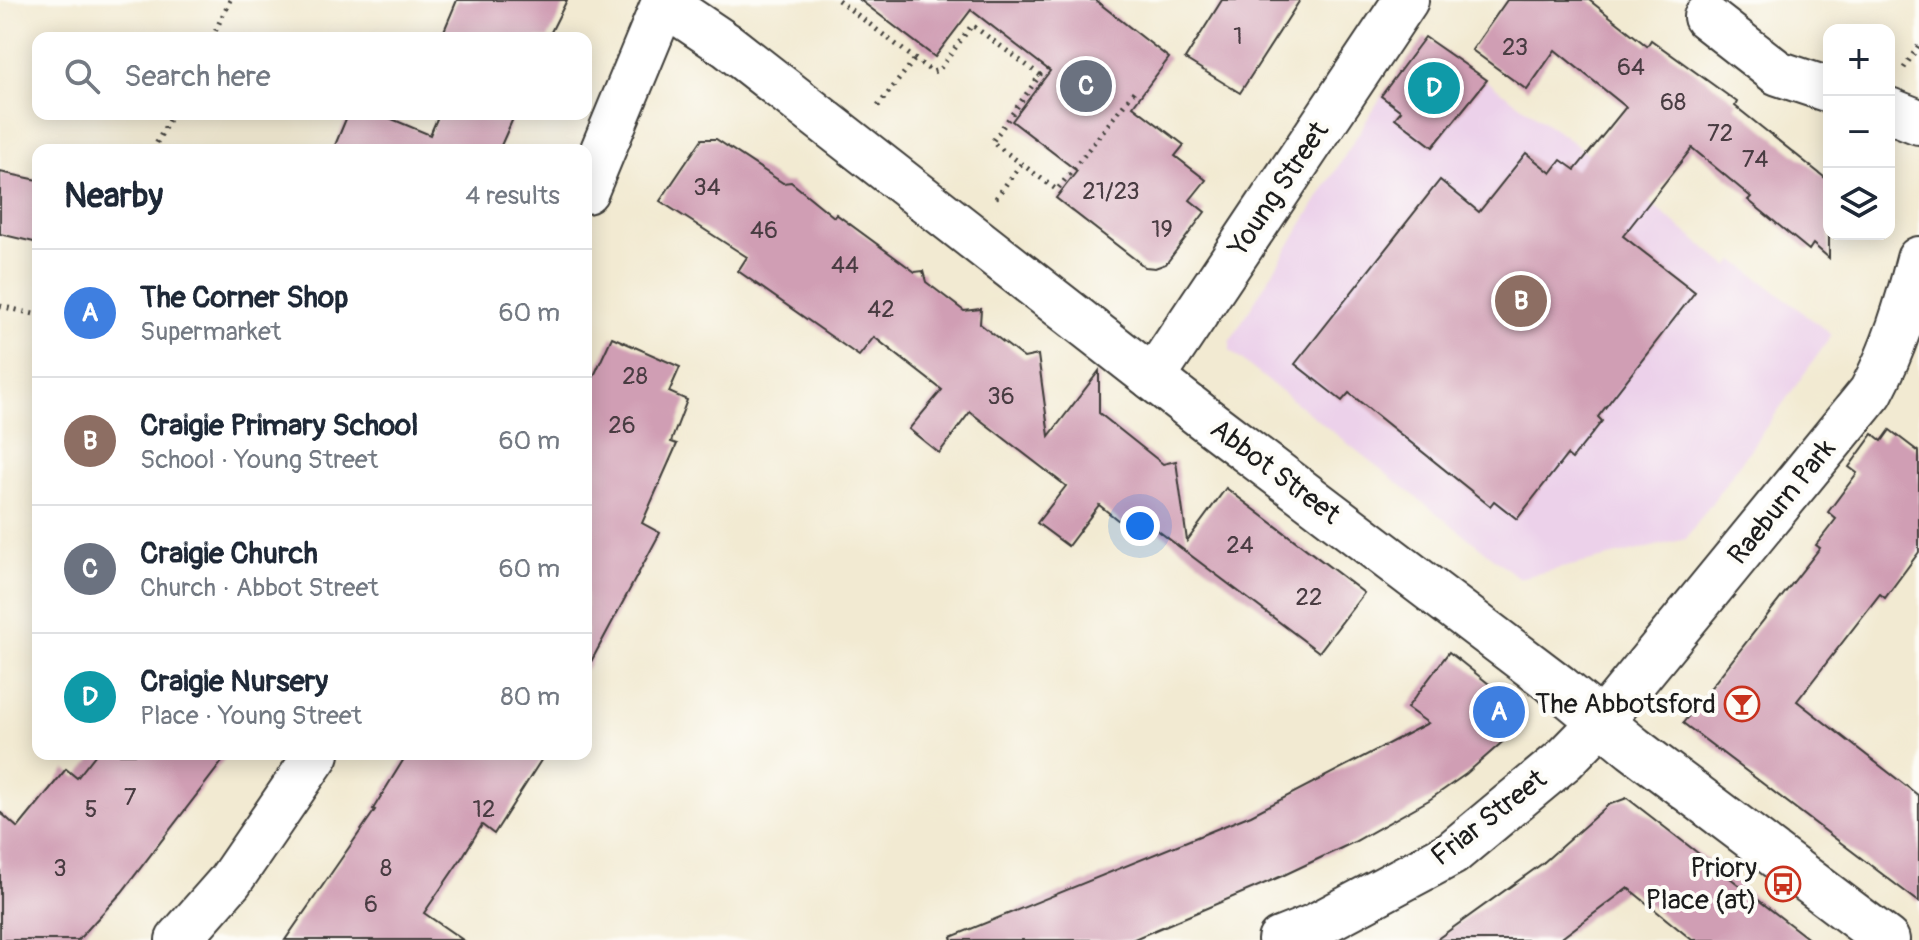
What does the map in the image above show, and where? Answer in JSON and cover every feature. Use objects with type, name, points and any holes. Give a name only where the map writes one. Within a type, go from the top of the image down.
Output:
[{"type":"street","name":"Young Street","points":[[1153,378],[1406,0]]},
{"type":"street","name":"Abbot Street","points":[[665,2],[728,46],[1153,378],[1887,940]]},
{"type":"street","points":[[592,177],[665,2]]},
{"type":"street","points":[[1706,17],[1778,73],[1823,88]]},
{"type":"street","points":[[1895,112],[1919,122]]},
{"type":"street","name":"Raeburn Park","points":[[1601,722],[1871,392],[1893,347],[1919,259]]},
{"type":"street","name":"Friar Street","points":[[1280,940],[1315,926],[1452,853],[1565,759],[1601,722]]},
{"type":"street","points":[[178,940],[230,881],[313,760]]},
{"type":"path","points":[[215,32],[230,0]]},
{"type":"path","points":[[838,0],[932,72],[939,70],[972,25],[1040,75],[992,142],[1057,190],[1135,90]]},
{"type":"path","points":[[881,102],[915,59]]},
{"type":"path","points":[[156,144],[169,120]]},
{"type":"path","points":[[1001,191],[1021,164]]},
{"type":"path","points":[[0,306],[32,314]]},
{"type":"shaded area","points":[[1425,37],[1588,153],[1729,267],[1735,260],[1832,335],[1686,539],[1519,578],[1230,351],[1230,341],[1381,97]]},
{"type":"building","points":[[457,0],[567,0],[551,32],[444,32]]},
{"type":"building","points":[[860,0],[1095,0],[1169,58],[1133,106],[1184,145],[1175,156],[1206,180],[1190,200],[1205,212],[1166,264],[1155,268],[1145,267],[1056,198],[1077,171],[1012,121],[1050,71],[971,10],[935,57]]},
{"type":"building","points":[[1222,0],[1300,0],[1240,93],[1185,59]]},
{"type":"building","points":[[1507,0],[1589,0],[1647,46],[1651,40],[1737,102],[1735,106],[1823,176],[1823,240],[1829,240],[1829,258],[1813,244],[1809,250],[1692,148],[1623,236],[1695,292],[1598,417],[1602,421],[1572,459],[1567,455],[1517,519],[1494,501],[1490,506],[1349,393],[1342,401],[1295,364],[1440,180],[1479,212],[1526,153],[1551,173],[1561,160],[1575,170],[1626,107],[1555,50],[1527,90],[1472,50]]},
{"type":"building","points":[[1425,37],[1487,80],[1433,147],[1395,118],[1401,111],[1381,96]]},
{"type":"building","points":[[346,120],[394,120],[430,135],[436,120],[512,120],[502,144],[336,144]]},
{"type":"building","points":[[702,139],[716,139],[783,183],[791,182],[834,217],[836,214],[915,272],[923,271],[926,282],[964,311],[981,309],[980,324],[1024,358],[1038,355],[1049,436],[1099,371],[1099,413],[1163,464],[1176,461],[1187,541],[1226,488],[1364,593],[1319,652],[1149,524],[1139,537],[1099,505],[1068,546],[1037,523],[1066,486],[970,412],[939,453],[909,429],[942,390],[874,337],[859,356],[738,271],[747,257],[660,201]]},
{"type":"building","points":[[0,172],[32,179],[32,242],[0,234]]},
{"type":"building","points":[[612,337],[680,367],[669,392],[687,400],[671,442],[677,444],[642,523],[660,533],[592,660],[592,380]]},
{"type":"building","points":[[1890,430],[1919,452],[1919,552],[1885,598],[1880,594],[1797,701],[1919,796],[1919,902],[1683,723],[1820,548],[1816,545],[1836,519],[1828,512],[1857,473],[1849,467],[1873,434],[1882,441]]},
{"type":"building","points":[[1449,652],[1514,704],[1516,730],[1466,774],[1429,800],[1354,842],[1282,876],[1132,940],[952,940],[951,937],[1251,815],[1428,723],[1407,708]]},
{"type":"building","points":[[91,760],[223,760],[122,892],[78,940],[0,940],[0,812],[18,828],[66,769],[77,778]]},
{"type":"building","points":[[403,760],[541,760],[494,834],[482,825],[424,913],[463,940],[285,940]]},
{"type":"building","points":[[1627,798],[1810,940],[1692,940],[1628,888],[1559,940],[1436,940],[1543,863],[1608,805]]},
{"type":"place","name":"Craigie Church","points":[[1086,86]]},
{"type":"place","name":"Craigie Nursery","points":[[1434,88]]},
{"type":"place","name":"Craigie Primary School","points":[[1521,301]]},
{"type":"place","name":"The Abbotsford","points":[[1742,704]]},
{"type":"place","name":"The Corner Shop","points":[[1499,712]]},
{"type":"place","name":"Priory Place (at)","points":[[1783,884]]}]
